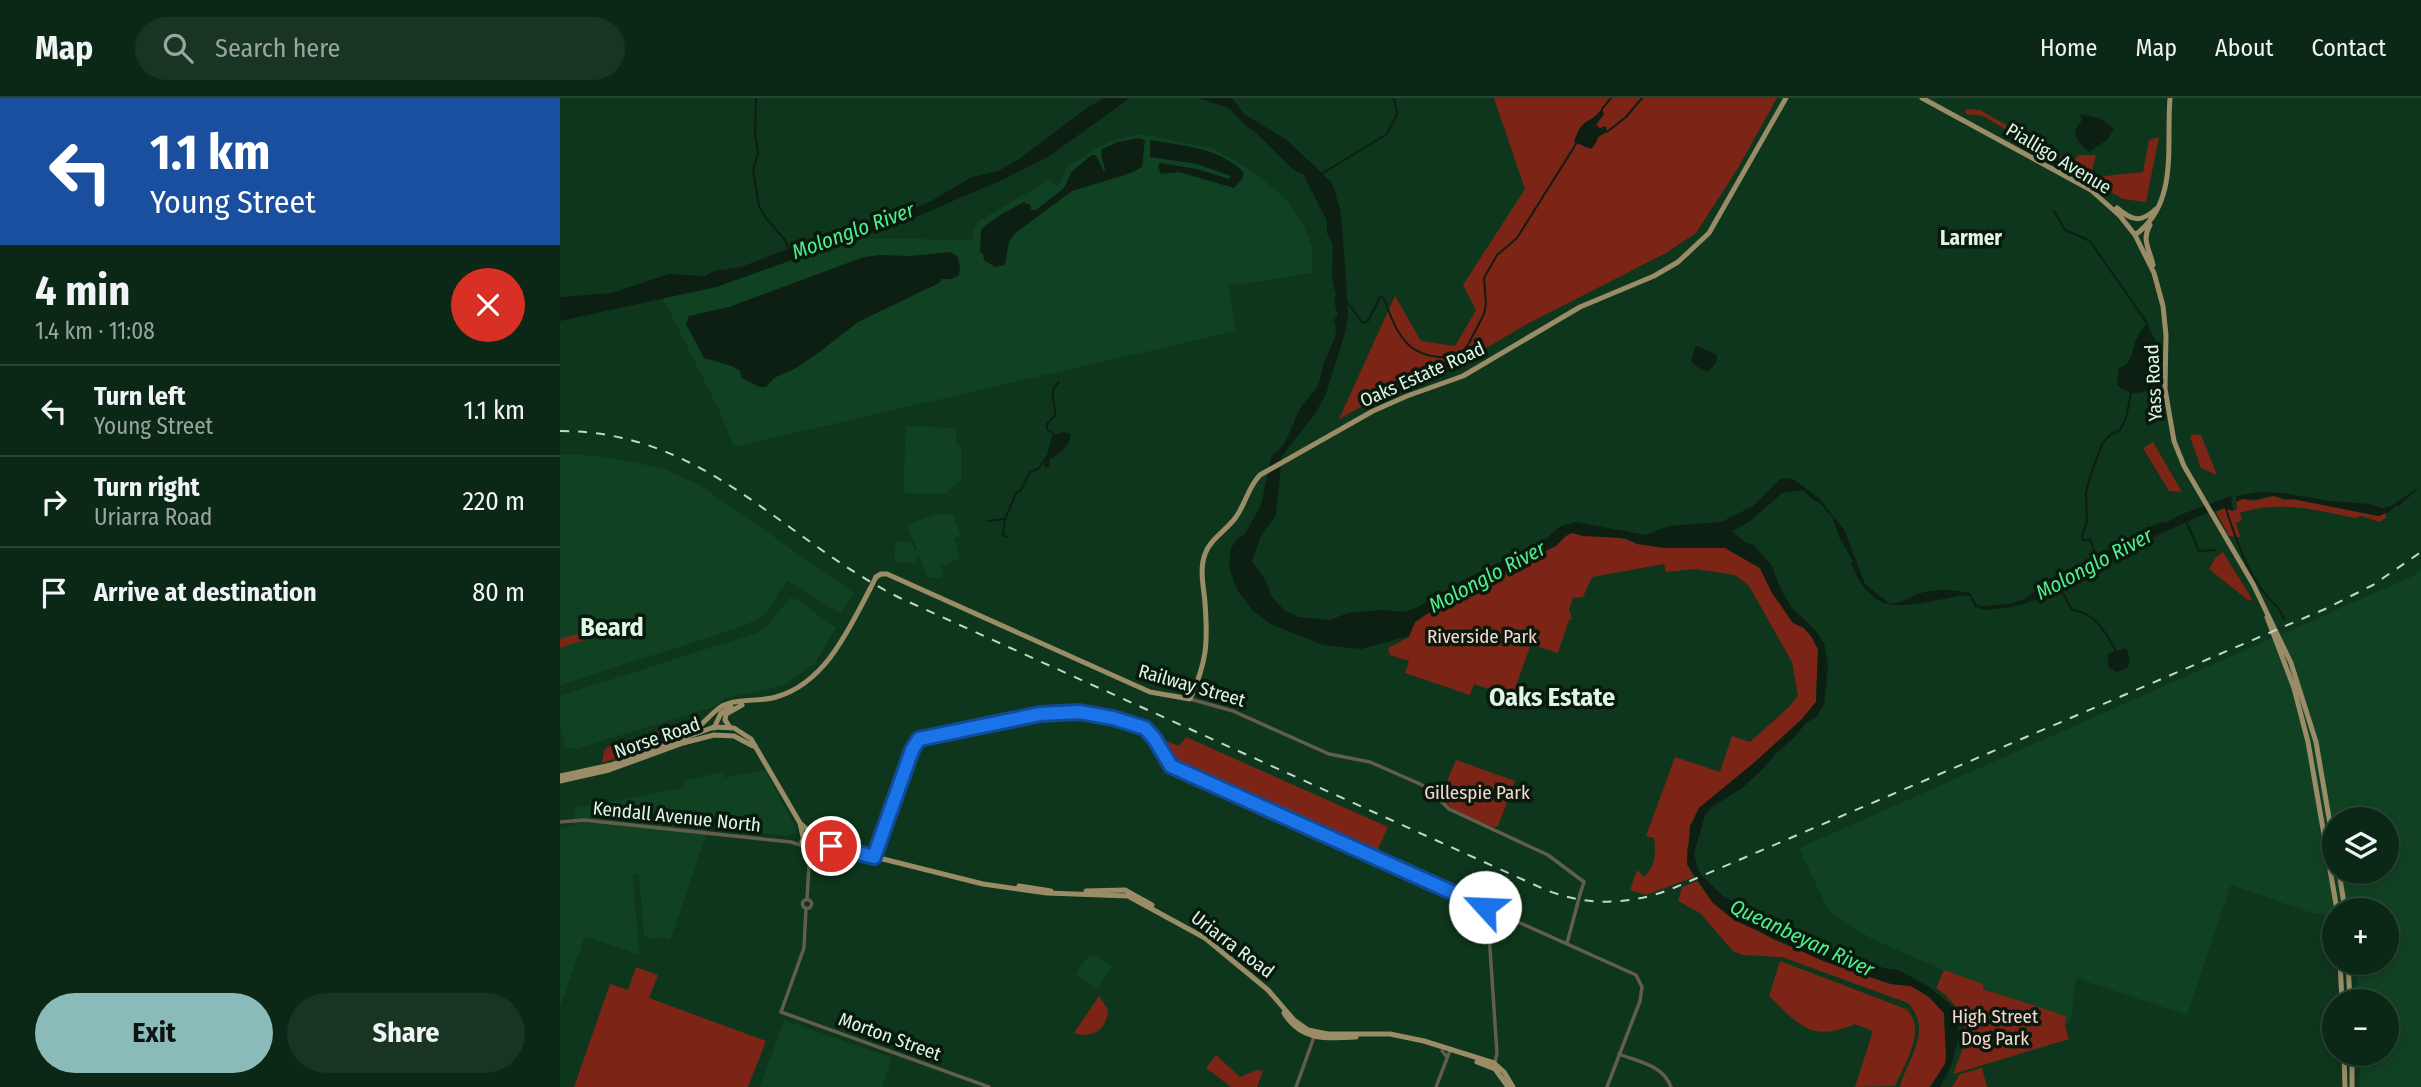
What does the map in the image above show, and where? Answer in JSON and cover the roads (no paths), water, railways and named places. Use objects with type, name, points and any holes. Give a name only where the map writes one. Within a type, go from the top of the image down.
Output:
[{"type":"main road","name":"Oaks Estate Road","points":[[1190,699],[1202,671],[1206,649],[1202,568],[1205,554],[1211,543],[1238,513],[1253,482],[1267,470],[1387,404],[1464,376],[1580,307],[1654,276],[1678,262],[1709,233],[1786,98]]},
{"type":"main road","name":"Pialligo Avenue","points":[[1922,98],[2094,193],[2120,216],[2134,235]]},
{"type":"main road","points":[[2155,277],[2145,235],[2160,205],[2168,174],[2170,98]]},
{"type":"main road","points":[[2094,193],[2131,219],[2144,219],[2160,205]]},
{"type":"main road","points":[[2134,235],[2154,216]]},
{"type":"main road","name":"Yass Road","points":[[2134,235],[2155,277],[2165,322],[2165,389],[2170,428],[2178,452],[2259,598],[2299,686],[2316,742],[2327,807]]},
{"type":"main road","name":"Railway Street","points":[[683,743],[708,733],[725,710],[783,695],[811,680],[821,671],[840,643],[876,578],[881,574],[887,574],[1150,692],[1190,699]]},
{"type":"main road","name":"Yass Road","points":[[2281,647],[2308,742],[2335,898]]},
{"type":"main road","name":"Railway Street","points":[[665,744],[695,730],[727,704],[751,702]]},
{"type":"main road","points":[[729,727],[725,721],[726,713],[743,704]]},
{"type":"main road","points":[[714,714],[714,727],[735,733],[748,742]]},
{"type":"main road","name":"Norse Road","points":[[560,781],[714,727],[729,727],[747,735],[758,751]]},
{"type":"main road","name":"Norse Road","points":[[560,776],[571,777],[609,770],[683,743],[720,734],[748,742],[758,751]]},
{"type":"main road","points":[[758,751],[800,823],[803,846],[810,850],[817,847],[818,839],[800,823]]},
{"type":"main road","points":[[803,838],[812,833]]},
{"type":"main road","name":"Uriarra Road","points":[[818,839],[831,846],[975,882],[1061,893],[1120,892],[1205,938],[1274,996],[1291,1023],[1299,1030],[1315,1035]]},
{"type":"main road","name":"Uriarra Road","points":[[817,847],[831,846]]},
{"type":"main road","points":[[1315,1035],[1390,1034],[1492,1064],[1504,1072],[1511,1087]]},
{"type":"main road","points":[[2344,1066],[2344,1087]]},
{"type":"main road","points":[[2352,1066],[2352,1087]]},
{"type":"street","name":"Railway Street","points":[[1190,699],[1233,711],[1334,756],[1370,762],[1420,783],[1430,789],[1448,809],[1548,855],[1584,882],[1567,943]]},
{"type":"street","points":[[874,857],[917,741],[966,728],[1060,712],[1089,714],[1128,722],[1149,731],[1171,766],[1636,975],[1642,987],[1607,1087]]},
{"type":"street","name":"Kendall Avenue North","points":[[560,822],[584,820],[791,842],[803,846]]},
{"type":"street","name":"Kendall Avenue North","points":[[791,842],[803,838]]},
{"type":"street","name":"Morton Street","points":[[810,850],[807,899],[811,905],[806,908],[804,948],[781,1012],[989,1087]]},
{"type":"street","points":[[1490,909],[1488,919],[1497,1053],[1492,1064]]},
{"type":"street","points":[[1296,1087],[1315,1035]]},
{"type":"street","points":[[1436,1087],[1446,1052]]},
{"type":"street","points":[[1619,1055],[1661,1070],[1667,1076],[1671,1087]]},
{"type":"water","name":"Molonglo River","points":[[1105,98],[1130,98],[1048,157],[897,225],[716,287],[560,321],[560,297],[612,293],[669,274],[705,276],[714,271],[741,267],[853,223],[904,213],[972,177],[998,171],[1018,160],[1088,107]]},
{"type":"water","name":"Queanbeyan River","points":[[1198,98],[1232,98],[1244,114],[1287,140],[1332,183],[1341,212],[1348,317],[1344,336],[1326,394],[1315,414],[1282,456],[1276,515],[1261,536],[1252,561],[1266,581],[1272,597],[1284,610],[1298,617],[1330,620],[1348,613],[1381,610],[1404,612],[1542,542],[1561,526],[1576,522],[1646,535],[1669,526],[1721,522],[1753,506],[1779,480],[1785,478],[1793,479],[1819,498],[1845,531],[1865,584],[1890,604],[1925,592],[1940,590],[1970,593],[1977,605],[2010,604],[2024,599],[2053,579],[2158,523],[2168,522],[2231,496],[2233,511],[2224,508],[2204,514],[2093,566],[2040,599],[2012,607],[1985,610],[1975,607],[1970,596],[1899,605],[1888,604],[1878,600],[1860,581],[1833,518],[1803,490],[1782,493],[1749,522],[1732,531],[1746,543],[1754,545],[1772,566],[1791,607],[1815,630],[1824,643],[1828,665],[1826,687],[1824,704],[1817,716],[1805,724],[1742,788],[1712,807],[1705,815],[1694,853],[1697,867],[1701,875],[1724,897],[1774,924],[1839,953],[1898,970],[1928,986],[1950,1004],[1955,1011],[1959,1036],[1951,1066],[1940,1087],[1930,1087],[1945,1064],[1944,1013],[1929,997],[1911,986],[1891,984],[1823,961],[1734,920],[1713,903],[1687,864],[1690,826],[1699,808],[1755,762],[1802,719],[1816,702],[1818,649],[1804,628],[1793,623],[1772,593],[1760,568],[1725,548],[1664,548],[1637,544],[1625,538],[1572,533],[1556,546],[1546,551],[1541,549],[1532,555],[1531,560],[1464,589],[1415,622],[1409,636],[1361,649],[1323,645],[1271,624],[1253,611],[1238,591],[1229,568],[1231,548],[1237,539],[1245,534],[1261,505],[1272,455],[1282,446],[1302,406],[1317,387],[1335,338],[1334,320],[1338,315],[1332,276],[1333,245],[1327,233],[1327,221],[1303,174],[1294,170],[1229,108]]},
{"type":"water","points":[[1602,109],[1604,114],[1596,125],[1600,128],[1606,126],[1607,132],[1598,137],[1591,149],[1574,142],[1583,124]]},
{"type":"water","points":[[2080,114],[2099,118],[2114,128],[2107,140],[2089,152],[2079,142],[2075,130],[2082,120]]},
{"type":"water","points":[[1139,138],[1145,140],[1142,167],[1131,173],[1072,191],[1014,234],[1009,242],[1005,265],[995,267],[984,260],[980,252],[981,229],[1024,202],[1030,205],[1031,210],[1036,210],[1064,188],[1072,171],[1092,155],[1096,155],[1104,172],[1102,149],[1118,142]]},
{"type":"water","points":[[1150,140],[1187,146],[1224,158],[1244,173],[1242,179],[1234,188],[1179,172],[1161,174],[1158,166],[1160,163],[1197,169],[1229,179],[1231,176],[1197,164],[1150,157]]},
{"type":"water","points":[[950,252],[957,256],[959,275],[952,279],[942,279],[939,283],[858,322],[796,368],[774,378],[766,387],[760,387],[742,378],[740,371],[732,366],[704,358],[686,324],[689,316],[729,307],[864,257]]},
{"type":"water","points":[[2147,323],[2156,343],[2153,381],[2147,391],[2128,392],[2117,385],[2119,368],[2127,364],[2138,336]]},
{"type":"water","points":[[1697,346],[1717,355],[1716,363],[1709,371],[1702,370],[1691,362]]},
{"type":"water","points":[[1063,432],[1071,434],[1069,442],[1061,452],[1050,459],[1049,468],[1044,467],[1052,436]]},
{"type":"water","points":[[2421,486],[2399,506],[2396,505],[2379,516],[2274,496],[2236,502],[2236,496],[2259,492],[2370,504],[2382,508],[2391,506]]},
{"type":"water","points":[[2126,648],[2130,659],[2127,668],[2117,672],[2109,668],[2107,654]]},
{"type":"waterway","points":[[756,98],[755,135],[758,153],[753,170],[759,206],[785,240],[789,250]]},
{"type":"waterway","points":[[1323,173],[1387,134],[1397,114],[1394,98]]},
{"type":"waterway","points":[[1602,109],[1611,98]]},
{"type":"waterway","points":[[1607,132],[1626,117],[1642,98]]},
{"type":"waterway","points":[[1346,301],[1363,323],[1368,321],[1380,297],[1384,298],[1401,336],[1418,352],[1429,356],[1460,356],[1484,314],[1484,278],[1497,255],[1517,238],[1576,144]]},
{"type":"waterway","points":[[2054,211],[2065,230],[2090,241],[2147,323]]},
{"type":"waterway","points":[[1054,434],[1047,429],[1047,424],[1055,416],[1053,390],[1059,382]]},
{"type":"waterway","points":[[2096,556],[2090,539],[2083,541],[2082,537],[2087,521],[2086,492],[2102,444],[2110,435],[2120,430],[2126,418],[2131,393]]},
{"type":"waterway","points":[[1007,537],[1003,535],[1005,519],[1016,493],[1021,490],[1030,472],[1038,469],[1047,457]]},
{"type":"waterway","points":[[2226,509],[2240,549],[2253,575],[2260,588],[2279,609]]},
{"type":"waterway","points":[[988,521],[1005,519]]},
{"type":"waterway","points":[[2187,523],[2199,551],[2216,550]]},
{"type":"waterway","points":[[2059,585],[2072,610],[2094,619],[2116,651]]},
{"type":"waterway","points":[[2280,611],[2284,619]]},
{"type":"railway","points":[[560,431],[612,436],[658,449],[700,468],[740,492],[857,574],[900,598],[1546,890],[1595,901],[1628,900],[1676,887],[2325,609],[2373,585],[2421,552]]},
{"type":"district","name":"Larmer","points":[[1971,238]]},
{"type":"district","name":"Beard","points":[[612,627]]},
{"type":"district","name":"Oaks Estate","points":[[1552,697]]},
{"type":"park label","name":"Riverside Park","points":[[1482,636]]},
{"type":"park label","name":"Gillespie Park","points":[[1477,792]]},
{"type":"park label","name":"High Street Dog Park","points":[[1995,1027]]}]
